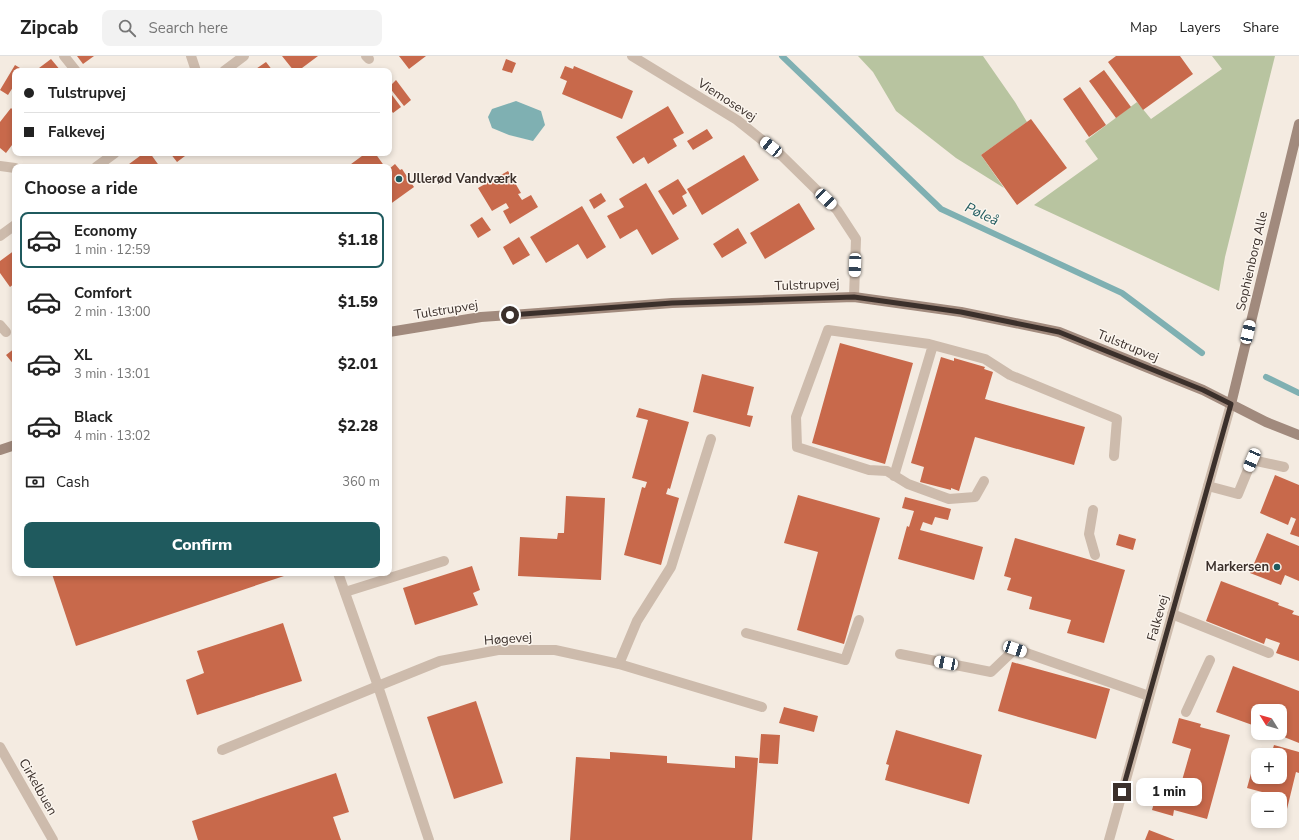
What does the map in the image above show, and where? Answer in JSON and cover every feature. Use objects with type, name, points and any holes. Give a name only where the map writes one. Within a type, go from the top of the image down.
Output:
[{"type":"street","points":[[64,56],[74,68]]},
{"type":"street","points":[[191,56],[195,68]]},
{"type":"street","points":[[228,68],[244,56]]},
{"type":"street","name":"Viemosevej","points":[[632,56],[736,120],[782,156],[837,210],[856,239],[854,297]]},
{"type":"street","name":"Sophienborg Alle","points":[[1231,404],[1299,124]]},
{"type":"street","points":[[100,164],[111,156]]},
{"type":"street","points":[[0,166],[12,168]]},
{"type":"street","points":[[0,236],[12,227]]},
{"type":"street","name":"Tulstrupvej","points":[[392,332],[481,317],[518,314],[672,303],[854,297],[961,312],[1059,332],[1203,390],[1266,422],[1299,435]]},
{"type":"street","points":[[984,481],[975,497],[949,499],[908,484],[887,471],[868,470],[797,447],[796,416],[828,330],[933,345],[985,359],[1010,375],[1116,419],[1114,456]]},
{"type":"street","points":[[894,476],[933,345]]},
{"type":"street","name":"Falkevej","points":[[1109,840],[1231,404]]},
{"type":"street","points":[[619,664],[637,621],[671,567],[711,439]]},
{"type":"street","points":[[0,450],[12,446]]},
{"type":"street","points":[[1208,486],[1238,494],[1252,460],[1284,467]]},
{"type":"street","points":[[1093,510],[1089,534],[1095,555]]},
{"type":"street","points":[[345,592],[444,561]]},
{"type":"street","points":[[339,576],[378,686],[429,840]]},
{"type":"street","points":[[1172,614],[1269,653]]},
{"type":"street","points":[[746,633],[845,660],[860,620]]},
{"type":"street","points":[[900,654],[991,672],[1015,649],[1149,696]]},
{"type":"street","name":"Høgevej","points":[[222,750],[440,662],[498,650],[555,650],[619,664],[762,707]]},
{"type":"street","points":[[1186,712],[1210,660]]},
{"type":"street","name":"Cirkelbuen","points":[[0,747],[53,840]]},
{"type":"green space","points":[[858,56],[983,56],[1027,122],[981,155],[1004,188],[956,158],[896,111],[873,72]]},
{"type":"green space","points":[[1212,56],[1275,56],[1225,257],[1219,291],[1034,205],[1098,159],[1085,141],[1137,102],[1151,119],[1222,69]]},
{"type":"water","points":[[516,101],[541,111],[545,125],[533,141],[509,135],[492,128],[488,117],[492,109]]},
{"type":"building","points":[[77,56],[94,56],[83,64]]},
{"type":"building","points":[[282,56],[318,56],[302,68],[292,68]]},
{"type":"building","points":[[399,56],[426,56],[409,69]]},
{"type":"building","points":[[1116,56],[1180,56],[1193,74],[1143,110],[1108,62]]},
{"type":"building","points":[[51,59],[58,68],[39,68]]},
{"type":"building","points":[[506,59],[516,63],[512,73],[502,70]]},
{"type":"building","points":[[266,62],[271,68],[257,68]]},
{"type":"building","points":[[15,65],[20,68],[13,68]]},
{"type":"building","points":[[565,66],[573,69],[574,66],[633,91],[622,119],[562,94],[567,81],[560,78]]},
{"type":"building","points":[[12,70],[12,89],[8,95],[0,90]]},
{"type":"building","points":[[1104,70],[1131,107],[1116,118],[1089,81]]},
{"type":"building","points":[[396,80],[411,100],[404,106],[392,91],[392,84]]},
{"type":"building","points":[[1080,87],[1106,125],[1089,137],[1063,99]]},
{"type":"building","points":[[392,95],[401,107],[393,113],[392,112]]},
{"type":"building","points":[[668,106],[684,133],[673,139],[677,146],[648,164],[644,157],[633,164],[616,137]]},
{"type":"building","points":[[11,108],[12,145],[6,153],[0,148],[0,122]]},
{"type":"building","points":[[1031,119],[1067,168],[1017,205],[981,155]]},
{"type":"building","points":[[707,129],[713,138],[693,150],[687,141]]},
{"type":"building","points":[[744,155],[759,180],[702,215],[687,189]]},
{"type":"building","points":[[140,156],[152,156],[158,164],[129,164]]},
{"type":"building","points":[[172,156],[185,156],[177,162]]},
{"type":"building","points":[[362,156],[377,156],[383,164],[351,164]]},
{"type":"building","name":"Ullerød Vandværk","points":[[395,164],[400,170],[402,169],[414,187],[392,203],[392,166]]},
{"type":"building","points":[[508,171],[521,193],[518,194],[522,200],[531,195],[538,207],[510,224],[503,211],[509,208],[506,203],[492,211],[478,188]]},
{"type":"building","points":[[678,179],[687,193],[682,196],[687,206],[673,215],[658,191]]},
{"type":"building","points":[[646,183],[679,239],[652,255],[637,229],[620,239],[607,216],[624,207],[619,199]]},
{"type":"building","points":[[601,193],[606,201],[594,209],[589,200]]},
{"type":"building","points":[[799,203],[815,229],[765,259],[750,233]]},
{"type":"building","points":[[582,206],[606,247],[587,259],[578,244],[546,263],[530,237]]},
{"type":"building","points":[[482,217],[491,230],[478,238],[470,225]]},
{"type":"building","points":[[738,228],[747,243],[722,258],[713,244]]},
{"type":"building","points":[[519,237],[530,255],[513,265],[503,247]]},
{"type":"building","points":[[12,252],[12,285],[10,287],[0,273],[0,261]]},
{"type":"building","points":[[840,343],[913,363],[885,464],[812,443]]},
{"type":"building","points":[[12,350],[12,362],[6,355]]},
{"type":"building","points":[[941,357],[954,361],[954,358],[985,367],[984,369],[993,372],[985,399],[1085,427],[1074,465],[975,437],[959,491],[920,482],[924,467],[911,463]]},
{"type":"building","points":[[702,374],[754,387],[747,415],[753,416],[750,427],[693,412]]},
{"type":"building","points":[[639,408],[689,422],[670,489],[668,488],[666,494],[679,498],[661,565],[624,555],[642,487],[645,488],[647,482],[632,478],[648,420],[636,417]]},
{"type":"building","points":[[1275,475],[1299,485],[1299,537],[1290,534],[1296,519],[1291,517],[1288,525],[1260,513]]},
{"type":"building","points":[[798,495],[880,518],[844,644],[797,630],[818,552],[784,543]]},
{"type":"building","points":[[566,496],[605,498],[601,580],[518,576],[520,537],[557,539],[558,533],[564,533]]},
{"type":"building","points":[[905,497],[951,509],[948,520],[935,517],[932,525],[923,522],[920,530],[983,547],[974,580],[898,559],[907,526],[909,527],[914,511],[902,508]]},
{"type":"building","points":[[1267,533],[1299,546],[1299,581],[1285,575],[1281,585],[1250,573]]},
{"type":"building","points":[[1119,534],[1136,539],[1133,550],[1116,545]]},
{"type":"building","points":[[1015,538],[1125,570],[1104,643],[1067,633],[1071,620],[1029,609],[1032,597],[1007,590],[1011,578],[1004,576]]},
{"type":"building","points":[[472,566],[480,590],[473,593],[478,605],[415,625],[403,588]]},
{"type":"building","points":[[53,576],[284,576],[76,646]]},
{"type":"building","points":[[1221,581],[1279,603],[1278,605],[1294,611],[1292,614],[1299,616],[1299,661],[1276,653],[1280,643],[1266,638],[1264,644],[1206,621]]},
{"type":"building","points":[[283,623],[302,681],[197,715],[186,680],[204,673],[197,651]]},
{"type":"building","points":[[1012,662],[1110,689],[1096,739],[998,711]]},
{"type":"building","points":[[1233,666],[1299,691],[1299,743],[1287,738],[1287,704],[1251,704],[1251,724],[1216,712]]},
{"type":"building","points":[[476,701],[503,783],[454,799],[427,717]]},
{"type":"building","points":[[784,707],[818,716],[814,732],[779,723]]},
{"type":"building","points":[[1179,718],[1201,724],[1200,727],[1230,735],[1207,819],[1174,810],[1173,816],[1152,810],[1159,785],[1179,791],[1191,749],[1172,743]]},
{"type":"building","points":[[896,730],[982,755],[969,804],[885,780],[889,765],[886,764]]},
{"type":"building","points":[[761,734],[780,735],[778,764],[759,763]]},
{"type":"building","points":[[1274,745],[1285,748],[1273,748]]},
{"type":"building","points":[[1287,749],[1299,752],[1299,773],[1296,772],[1287,809],[1287,792],[1262,792],[1247,788],[1251,774],[1251,784],[1287,784]]},
{"type":"building","points":[[610,752],[667,756],[667,763],[735,768],[735,756],[758,758],[752,840],[570,840],[576,757],[610,759]]},
{"type":"building","points":[[336,773],[349,812],[333,817],[341,840],[198,840],[192,821]]},
{"type":"building","points":[[1149,830],[1175,840],[1145,840]]},
{"type":"waterway","name":"Pøleå","points":[[782,56],[941,209],[1122,293],[1202,353]]},
{"type":"waterway","name":"Pøleå","points":[[1266,377],[1299,393]]},
{"type":"place","name":"Ullerød Vandværk","points":[[399,179]]},
{"type":"place","name":"Markersen","points":[[1277,567]]},
{"type":"route","points":[[510,315],[672,303],[854,297],[961,312],[1059,332],[1203,390],[1231,404],[1122,792]]}]
